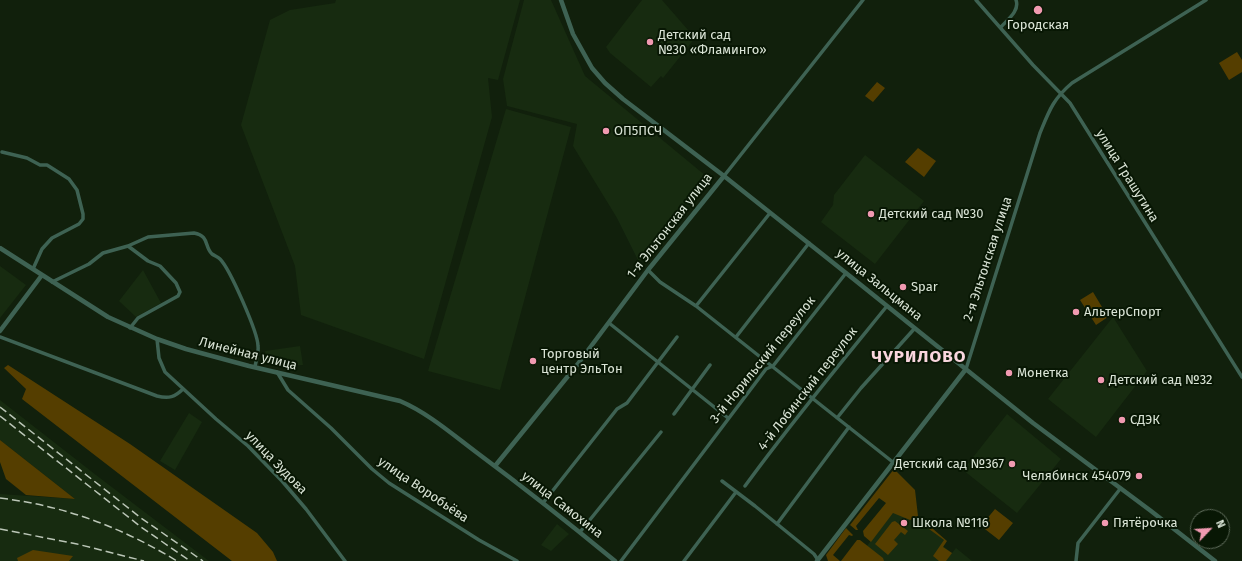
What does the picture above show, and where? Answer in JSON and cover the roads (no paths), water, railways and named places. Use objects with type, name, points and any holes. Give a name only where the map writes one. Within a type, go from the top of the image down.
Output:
[{"type":"street","name":"улица Зальцмана","points":[[561,0],[574,34],[592,68],[605,83],[809,243],[1037,426],[1215,561]]},
{"type":"street","name":"1-я Эльтонская улица","points":[[495,466],[577,365],[648,270],[862,0]]},
{"type":"street","name":"улица Трашутина","points":[[976,0],[1033,65],[1061,92],[1070,103],[1242,377]]},
{"type":"street","points":[[1001,27],[1016,11],[1016,0]]},
{"type":"street","name":"2-я Эльтонская улица","points":[[818,561],[966,369],[1040,133],[1051,105],[1061,92],[1072,83],[1206,0]]},
{"type":"street","points":[[2,152],[27,158],[40,165],[47,165],[69,179],[77,190],[83,219],[79,224],[52,238],[42,249],[33,269]]},
{"type":"street","points":[[696,306],[770,213]]},
{"type":"street","points":[[52,282],[89,264],[102,253],[128,246],[148,237],[194,232],[203,236],[212,254],[220,258],[233,280],[255,333],[258,345],[255,367]]},
{"type":"street","points":[[736,337],[809,243]]},
{"type":"street","points":[[128,246],[148,261],[160,266],[176,282],[180,292],[178,296],[138,318],[130,328]]},
{"type":"street","name":"Линейная улица","points":[[0,248],[108,317],[157,339],[186,349],[255,367],[400,401],[426,415],[495,466]]},
{"type":"street","points":[[648,270],[660,282],[696,306],[894,463]]},
{"type":"street","name":"3-й Норильский переулок","points":[[621,561],[766,369],[773,366],[846,273]]},
{"type":"street","points":[[0,331],[42,275]]},
{"type":"street","name":"4-й Лобинский переулок","points":[[745,486],[773,447],[887,306]]},
{"type":"street","points":[[609,323],[728,418]]},
{"type":"street","points":[[837,418],[861,388],[915,328]]},
{"type":"street","points":[[0,337],[157,396],[172,398],[183,389]]},
{"type":"street","points":[[543,503],[617,409],[627,403],[677,337]]},
{"type":"street","name":"улица Зудова","points":[[157,339],[159,358],[165,372],[248,446],[282,481],[345,561]]},
{"type":"street","points":[[674,414],[710,365]]},
{"type":"street","name":"улица Воробьёва","points":[[277,372],[288,390],[389,483],[480,540],[518,561]]},
{"type":"street","points":[[777,524],[849,427]]},
{"type":"street","points":[[580,532],[661,432]]},
{"type":"street","name":"улица Самохина","points":[[495,466],[616,561]]},
{"type":"street","points":[[722,481],[814,554],[818,561]]},
{"type":"street","points":[[1076,561],[1078,543],[1120,489]]},
{"type":"street","points":[[684,561],[736,492]]},
{"type":"railway","points":[[0,407],[141,518],[203,561]]},
{"type":"railway","points":[[0,416],[141,527],[190,561]]},
{"type":"railway","points":[[0,498],[47,506],[70,512],[114,528],[177,561]]},
{"type":"railway","points":[[0,529],[77,544],[144,561]]},
{"type":"place","name":"Городская","points":[[1038,10]]},
{"type":"place","name":"Детский сад №30 «Фламинго»","points":[[650,42]]},
{"type":"place","name":"ОП5ПСЧ","points":[[606,131]]},
{"type":"place","name":"Детский сад №30","points":[[871,214]]},
{"type":"place","name":"Spar","points":[[903,287]]},
{"type":"place","name":"АльтерСпорт","points":[[1076,312]]},
{"type":"place","name":"Торговый центр ЭльТон","points":[[533,361]]},
{"type":"place","name":"Монетка","points":[[1009,373]]},
{"type":"place","name":"Детский сад №32","points":[[1101,380]]},
{"type":"place","name":"СДЭК","points":[[1122,420]]},
{"type":"place","name":"Детский сад №367","points":[[1012,464]]},
{"type":"place","name":"Челябинск 454079","points":[[1139,476]]},
{"type":"place","name":"Школа №116","points":[[904,523]]},
{"type":"place","name":"Пятёрочка","points":[[1105,523]]},
{"type":"district","name":"ЧУРИЛОВО","points":[[919,357]]}]
